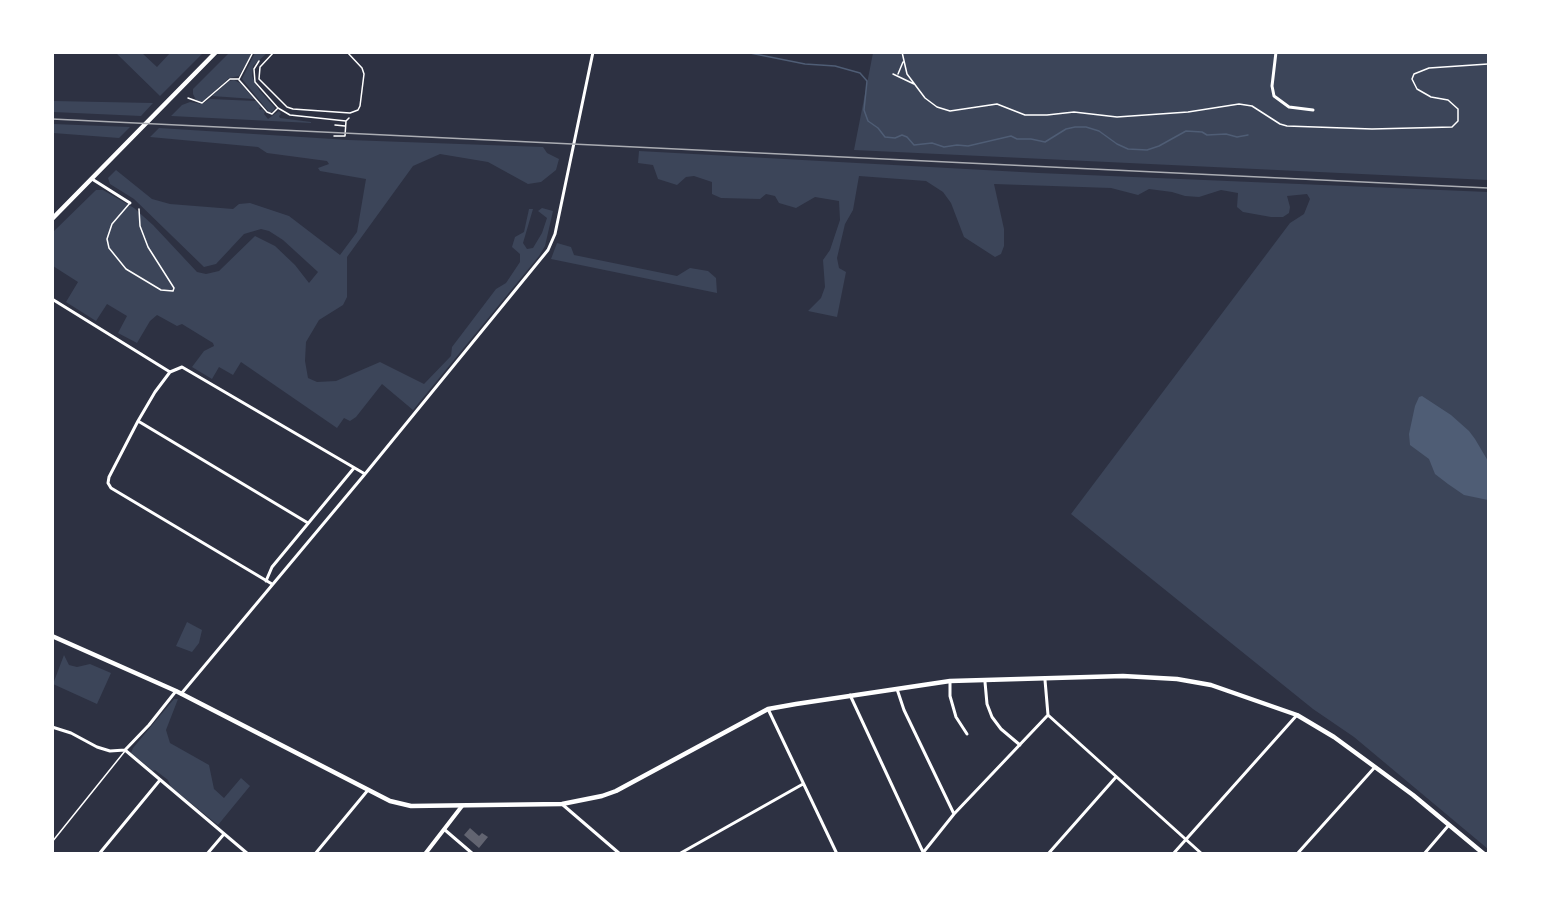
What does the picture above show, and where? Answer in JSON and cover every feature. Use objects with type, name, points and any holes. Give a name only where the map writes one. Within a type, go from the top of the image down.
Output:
[{"type":"main road","points":[[52,219],[216,52]]},
{"type":"main road","points":[[52,636],[178,693],[405,806],[562,804],[616,791],[768,709],[850,695],[950,681],[985,682],[1123,676],[1177,679],[1211,685],[1297,715],[1334,737],[1413,795],[1484,854]]},
{"type":"street","points":[[52,728],[71,733],[97,747],[110,751],[125,750],[273,584],[548,250],[555,234],[593,52]]},
{"type":"street","points":[[1276,52],[1272,86],[1274,96],[1289,107],[1313,110]]},
{"type":"street","points":[[92,179],[130,202]]},
{"type":"street","points":[[52,299],[170,372]]},
{"type":"street","points":[[273,584],[111,488],[108,483],[138,421],[170,372],[182,366],[365,474]]},
{"type":"street","points":[[138,421],[308,523]]},
{"type":"street","points":[[266,580],[272,567],[354,468]]},
{"type":"street","points":[[1045,680],[1048,715],[1202,854]]},
{"type":"street","points":[[950,681],[950,696],[956,717],[967,734]]},
{"type":"street","points":[[985,682],[987,704],[992,717],[1000,729],[1020,745]]},
{"type":"street","points":[[897,689],[904,710],[954,814]]},
{"type":"street","points":[[850,695],[923,853],[954,814],[1048,715]]},
{"type":"street","points":[[768,709],[835,853]]},
{"type":"street","points":[[1173,854],[1297,715]]},
{"type":"street","points":[[125,750],[249,854]]},
{"type":"street","points":[[1297,854],[1375,767]]},
{"type":"street","points":[[1047,854],[1116,777]]},
{"type":"street","points":[[99,854],[160,780]]},
{"type":"street","points":[[679,854],[803,784]]},
{"type":"street","points":[[315,854],[368,789]]},
{"type":"street","points":[[562,804],[620,854]]},
{"type":"street","points":[[425,854],[462,806]]},
{"type":"street","points":[[1424,854],[1449,825]]},
{"type":"street","points":[[445,830],[472,854]]},
{"type":"street","points":[[207,854],[224,834]]},
{"type":"lane","points":[[274,52],[260,68],[259,79],[287,106],[293,109],[350,113],[358,110],[360,106],[364,74],[362,68],[347,52]]},
{"type":"lane","points":[[130,202],[112,224],[107,239],[109,248],[126,269],[161,290],[173,291],[174,288],[148,247],[140,226],[139,209]]},
{"type":"lane","points":[[52,842],[125,750]]},
{"type":"path","points":[[239,79],[253,52]]},
{"type":"path","points":[[902,52],[907,74],[915,85],[930,103],[950,111],[997,104],[1017,113],[1035,116],[1074,112],[1117,117],[1197,111],[1239,104],[1252,106],[1287,126],[1421,129],[1452,127],[1458,121],[1459,116],[1454,104],[1448,100],[1424,95],[1416,90],[1412,79],[1414,74],[1429,68],[1488,64]]},
{"type":"path","points":[[262,58],[255,67],[254,79],[278,108],[290,115],[346,121]]},
{"type":"path","points":[[898,75],[903,61]]},
{"type":"path","points":[[893,74],[915,85]]},
{"type":"path","points":[[188,98],[202,103],[230,79],[239,79],[269,114],[278,108]]},
{"type":"path","points":[[334,136],[344,136],[346,121],[350,117]]},
{"type":"path","points":[[335,125],[345,126]]},
{"type":"shaded area","points":[[116,53],[142,53],[157,67],[170,53],[203,53],[160,96]]},
{"type":"shaded area","points":[[229,53],[252,53],[239,76],[229,78],[202,102],[196,100],[193,89]]},
{"type":"shaded area","points":[[255,53],[267,53],[253,66],[252,76],[259,90],[275,108],[272,112],[269,112],[242,79]]},
{"type":"shaded area","points":[[873,53],[1488,53],[1488,180],[854,150]]},
{"type":"shaded area","points":[[234,80],[240,83],[254,99],[212,96],[229,81]]},
{"type":"shaded area","points":[[210,99],[256,101],[268,119],[279,111],[280,118],[311,123],[171,116],[182,105],[190,102],[202,104]]},
{"type":"shaded area","points":[[53,101],[153,103],[141,116],[53,112]]},
{"type":"shaded area","points":[[53,124],[130,127],[119,138],[53,133]]},
{"type":"shaded area","points":[[159,128],[349,140],[543,147],[547,153],[559,159],[556,170],[541,182],[528,184],[488,162],[440,154],[413,166],[347,257],[347,297],[343,305],[319,320],[306,342],[305,361],[308,378],[317,382],[336,381],[380,362],[424,384],[451,356],[452,347],[496,289],[506,283],[520,262],[520,254],[512,247],[515,237],[524,232],[529,209],[533,209],[523,243],[527,249],[533,248],[542,233],[547,218],[538,211],[542,208],[553,211],[545,246],[413,410],[382,384],[356,417],[350,421],[344,418],[337,428],[241,362],[233,375],[219,367],[212,379],[192,367],[204,351],[214,346],[213,343],[182,324],[177,326],[157,315],[150,321],[137,343],[118,333],[127,316],[107,304],[96,321],[66,302],[78,282],[53,266],[52,233],[96,190],[103,190],[134,208],[197,272],[206,274],[219,271],[255,236],[275,246],[295,265],[309,283],[318,272],[283,240],[261,229],[244,234],[216,264],[204,267],[134,199],[110,184],[108,178],[116,170],[152,199],[170,204],[233,209],[239,204],[250,203],[289,216],[340,255],[357,232],[366,179],[320,171],[318,168],[329,164],[327,161],[267,153],[258,147],[150,137]]},
{"type":"shaded area","points":[[639,151],[1039,173],[1488,192],[1488,849],[1354,737],[1313,709],[1071,514],[1290,223],[1304,214],[1310,199],[1307,194],[1287,196],[1289,213],[1283,217],[1271,217],[1243,212],[1237,207],[1238,193],[1221,190],[1199,197],[1149,189],[1138,195],[1111,188],[994,184],[1004,229],[1004,246],[1001,254],[995,257],[964,237],[951,203],[943,192],[926,181],[859,176],[853,210],[845,224],[837,258],[839,268],[846,272],[837,317],[808,311],[821,298],[825,287],[823,260],[830,250],[840,220],[839,201],[815,197],[796,208],[779,203],[775,196],[766,194],[760,199],[721,198],[712,194],[712,182],[694,176],[686,177],[677,185],[658,179],[653,165],[638,163]]},
{"type":"shaded area","points":[[557,243],[571,247],[574,255],[677,276],[690,268],[708,271],[716,278],[717,293],[551,259]]},
{"type":"shaded area","points":[[1422,396],[1451,415],[1475,439],[1488,461],[1488,500],[1464,495],[1448,484],[1435,474],[1429,459],[1410,445],[1409,434],[1415,406],[1419,397]]},
{"type":"shaded area","points":[[187,622],[202,630],[199,643],[192,652],[176,646]]},
{"type":"shaded area","points":[[64,655],[69,665],[77,667],[90,664],[111,673],[97,704],[53,684]]},
{"type":"shaded area","points":[[174,699],[178,699],[166,730],[170,743],[209,765],[214,789],[224,798],[241,778],[250,786],[218,825],[171,787],[168,780],[131,753]]},
{"type":"building","points":[[470,828],[479,836],[482,833],[488,837],[479,848],[464,835]]},
{"type":"waterway","points":[[745,52],[805,64],[835,66],[860,73],[867,81],[864,110],[868,121],[885,137],[895,138],[902,135],[914,145],[932,143],[944,147],[968,146],[1011,136],[1017,139],[1045,142],[1066,129],[1075,127],[1086,127],[1099,131],[1128,149],[1147,150],[1186,131],[1237,137],[1248,135]]},
{"type":"tram line","points":[[52,119],[1488,188]]}]
